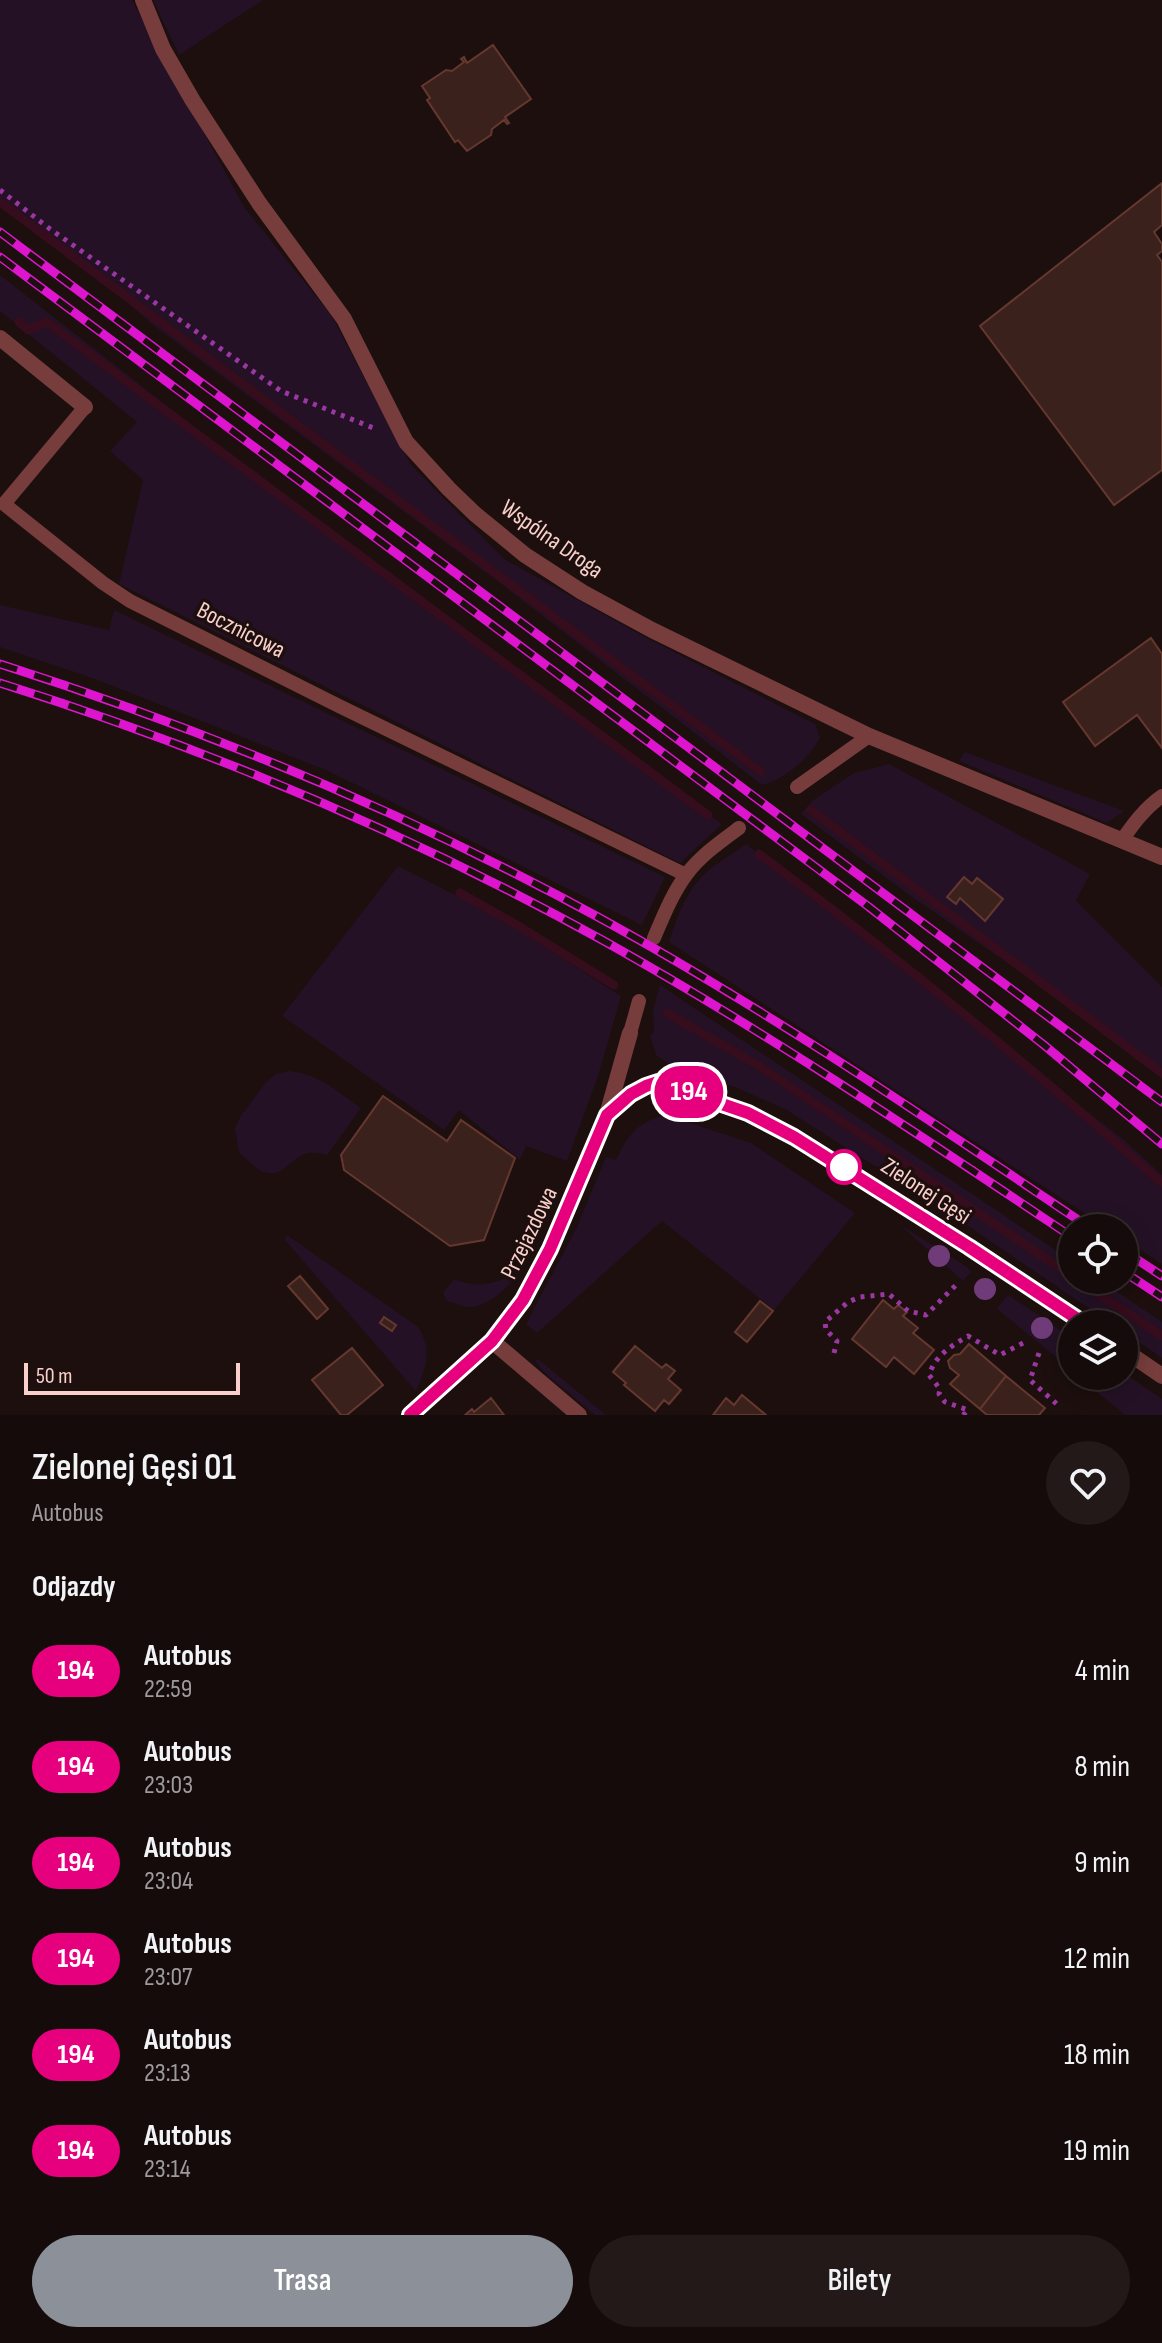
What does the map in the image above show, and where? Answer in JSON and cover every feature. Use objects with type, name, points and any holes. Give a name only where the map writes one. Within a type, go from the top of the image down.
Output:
[{"type":"street","name":"Wspólna Droga","points":[[143,0],[163,49],[193,101],[259,203],[344,319],[406,442],[475,514],[525,555],[582,592],[652,630],[869,736],[1162,857]]},
{"type":"street","name":"Bocznicowa","points":[[0,338],[85,407]]},
{"type":"street","name":"Przejazdowa","points":[[410,1415],[492,1341],[523,1300],[550,1249],[607,1115],[630,1033]]},
{"type":"street","name":"Zielonej Gęsi","points":[[607,1115],[631,1094],[658,1082],[748,1113],[855,1174],[1064,1310]]},
{"type":"street","points":[[492,1341],[579,1415]]},
{"type":"street","points":[[1138,1360],[1162,1376]]},
{"type":"lane","name":"Bocznicowa","points":[[85,407],[4,504],[103,583],[130,601],[339,706],[686,875]]},
{"type":"lane","points":[[797,787],[869,736]]},
{"type":"lane","points":[[1122,840],[1143,812],[1162,796]]},
{"type":"lane","points":[[654,938],[686,875],[710,850],[739,828]]},
{"type":"lane","points":[[630,1033],[639,1001]]},
{"type":"path","points":[[0,190],[50,229],[281,391],[406,442]]},
{"type":"path","points":[[834,1353],[837,1341],[826,1330],[825,1322],[848,1302],[860,1297],[889,1294],[908,1311],[926,1315],[957,1284]]},
{"type":"path","points":[[963,1415],[968,1410],[945,1402],[939,1394],[940,1389],[929,1375],[933,1364],[948,1348],[968,1336],[1000,1355],[1025,1342]]},
{"type":"path","points":[[1039,1353],[1030,1380],[1059,1406]]},
{"type":"shaded area","points":[[0,0],[132,0],[244,207],[331,315],[411,465],[504,559],[643,636],[815,724],[820,738],[803,761],[780,778],[762,785],[0,206]]},
{"type":"shaded area","points":[[153,0],[263,0],[179,55]]},
{"type":"shaded area","points":[[0,275],[413,599],[722,824],[680,863],[119,584],[143,480],[110,451],[137,422],[0,311]]},
{"type":"shaded area","points":[[0,605],[109,630],[114,610],[665,877],[642,925],[328,771],[98,680],[0,647]]},
{"type":"shaded area","points":[[965,752],[1124,811],[1107,823],[959,761]]},
{"type":"shaded area","points":[[889,764],[1090,874],[1076,901],[1162,987],[1162,1079],[1019,971],[801,814],[812,801],[854,773]]},
{"type":"shaded area","points":[[746,844],[1125,1141],[1162,1175],[1162,1264],[1138,1248],[1138,1214],[1086,1214],[669,942],[688,895],[717,864]]},
{"type":"shaded area","points":[[398,866],[495,915],[621,996],[598,1076],[567,1161],[526,1146],[520,1160],[459,1110],[444,1130],[282,1016]]},
{"type":"shaded area","points":[[660,985],[1058,1252],[1058,1287],[949,1213],[785,1109],[735,1087],[675,1068],[656,1055],[650,1035],[654,1032],[653,1010]]},
{"type":"shaded area","points":[[289,1071],[318,1080],[361,1108],[327,1155],[306,1154],[280,1171],[264,1172],[239,1153],[235,1128],[266,1082],[276,1074]]},
{"type":"shaded area","points":[[662,1116],[751,1143],[855,1213],[774,1310],[662,1221],[537,1333],[526,1324],[577,1227],[606,1157],[616,1160],[633,1132],[646,1122]]},
{"type":"shaded area","points":[[899,1224],[967,1267],[971,1272],[963,1281]]},
{"type":"shaded area","points":[[287,1235],[418,1327],[427,1351],[423,1375],[416,1391],[284,1239]]},
{"type":"shaded area","points":[[518,1271],[499,1294],[479,1305],[459,1305],[446,1300],[443,1293],[454,1279],[470,1284],[487,1284]]},
{"type":"shaded area","points":[[1068,1294],[1121,1294],[1162,1322],[1162,1358],[1138,1342],[1138,1310],[1091,1310]]},
{"type":"shaded area","points":[[1010,1296],[1058,1329],[1058,1359],[997,1309]]},
{"type":"shaded area","points":[[538,1359],[606,1415],[595,1415],[546,1374],[535,1361]]},
{"type":"shaded area","points":[[1138,1383],[1162,1399],[1162,1415],[1125,1415],[1094,1390],[1138,1390]]},
{"type":"building","points":[[493,45],[531,99],[505,117],[509,123],[504,120],[492,129],[491,135],[467,151],[458,140],[455,142],[427,100],[430,98],[422,86],[446,70],[452,71],[464,62],[461,59],[464,57],[467,63]]},
{"type":"building","points":[[1162,183],[1162,225],[1154,232],[1162,244],[1162,251],[1157,255],[1162,262],[1162,470],[1114,505],[980,326]]},
{"type":"building","points":[[1151,638],[1162,654],[1162,748],[1137,715],[1095,746],[1063,702]]},
{"type":"building","points":[[964,877],[972,884],[977,878],[1003,899],[985,921],[960,898],[956,904],[947,897]]},
{"type":"building","points":[[383,1096],[447,1141],[461,1120],[515,1158],[484,1240],[450,1246],[344,1170],[341,1155]]},
{"type":"building","points":[[300,1276],[328,1309],[317,1319],[288,1286]]},
{"type":"building","points":[[883,1300],[894,1309],[898,1305],[907,1312],[903,1316],[918,1328],[913,1333],[934,1350],[914,1374],[894,1357],[886,1367],[852,1339]]},
{"type":"building","points":[[760,1301],[773,1311],[747,1342],[735,1332]]},
{"type":"building","points":[[384,1317],[396,1325],[392,1331],[380,1323]]},
{"type":"building","points":[[969,1344],[1006,1376],[980,1409],[950,1384],[959,1375],[950,1368],[948,1361]]},
{"type":"building","points":[[635,1346],[662,1368],[666,1364],[675,1371],[668,1379],[681,1390],[669,1404],[664,1400],[655,1411],[613,1372]]},
{"type":"building","points":[[352,1348],[383,1385],[347,1415],[341,1415],[312,1380]]},
{"type":"building","points":[[1006,1376],[1045,1408],[1039,1415],[987,1415],[980,1409]]},
{"type":"building","points":[[742,1395],[766,1415],[713,1415],[726,1398],[734,1405]]},
{"type":"building","points":[[491,1398],[504,1415],[465,1415],[472,1409],[474,1412]]},
{"type":"waterway","points":[[0,202],[761,772]]},
{"type":"waterway","points":[[19,322],[28,330],[47,322],[708,815]]},
{"type":"waterway","points":[[811,810],[1162,1073]]},
{"type":"waterway","points":[[759,854],[964,1014],[1162,1183]]},
{"type":"waterway","points":[[460,893],[614,985]]},
{"type":"waterway","points":[[667,1013],[759,1066],[1058,1267]]},
{"type":"waterway","points":[[1099,1294],[1162,1336]]},
{"type":"railway","points":[[0,232],[1162,1102]]},
{"type":"railway","points":[[0,257],[869,907],[1044,1045],[1162,1144]]},
{"type":"railway","points":[[0,664],[154,717],[305,776],[526,879],[661,953],[786,1028],[1069,1214]]},
{"type":"railway","points":[[0,683],[156,736],[308,797],[384,830],[531,902],[664,975],[782,1047],[1058,1228]]},
{"type":"railway","points":[[1138,1260],[1162,1276]]},
{"type":"railway","points":[[1138,1281],[1162,1297]]},
{"type":"bus line","name":"194","points":[[410,1415],[492,1341],[523,1300],[550,1249],[607,1115],[631,1094],[658,1082],[771,1123],[1064,1310]]}]
